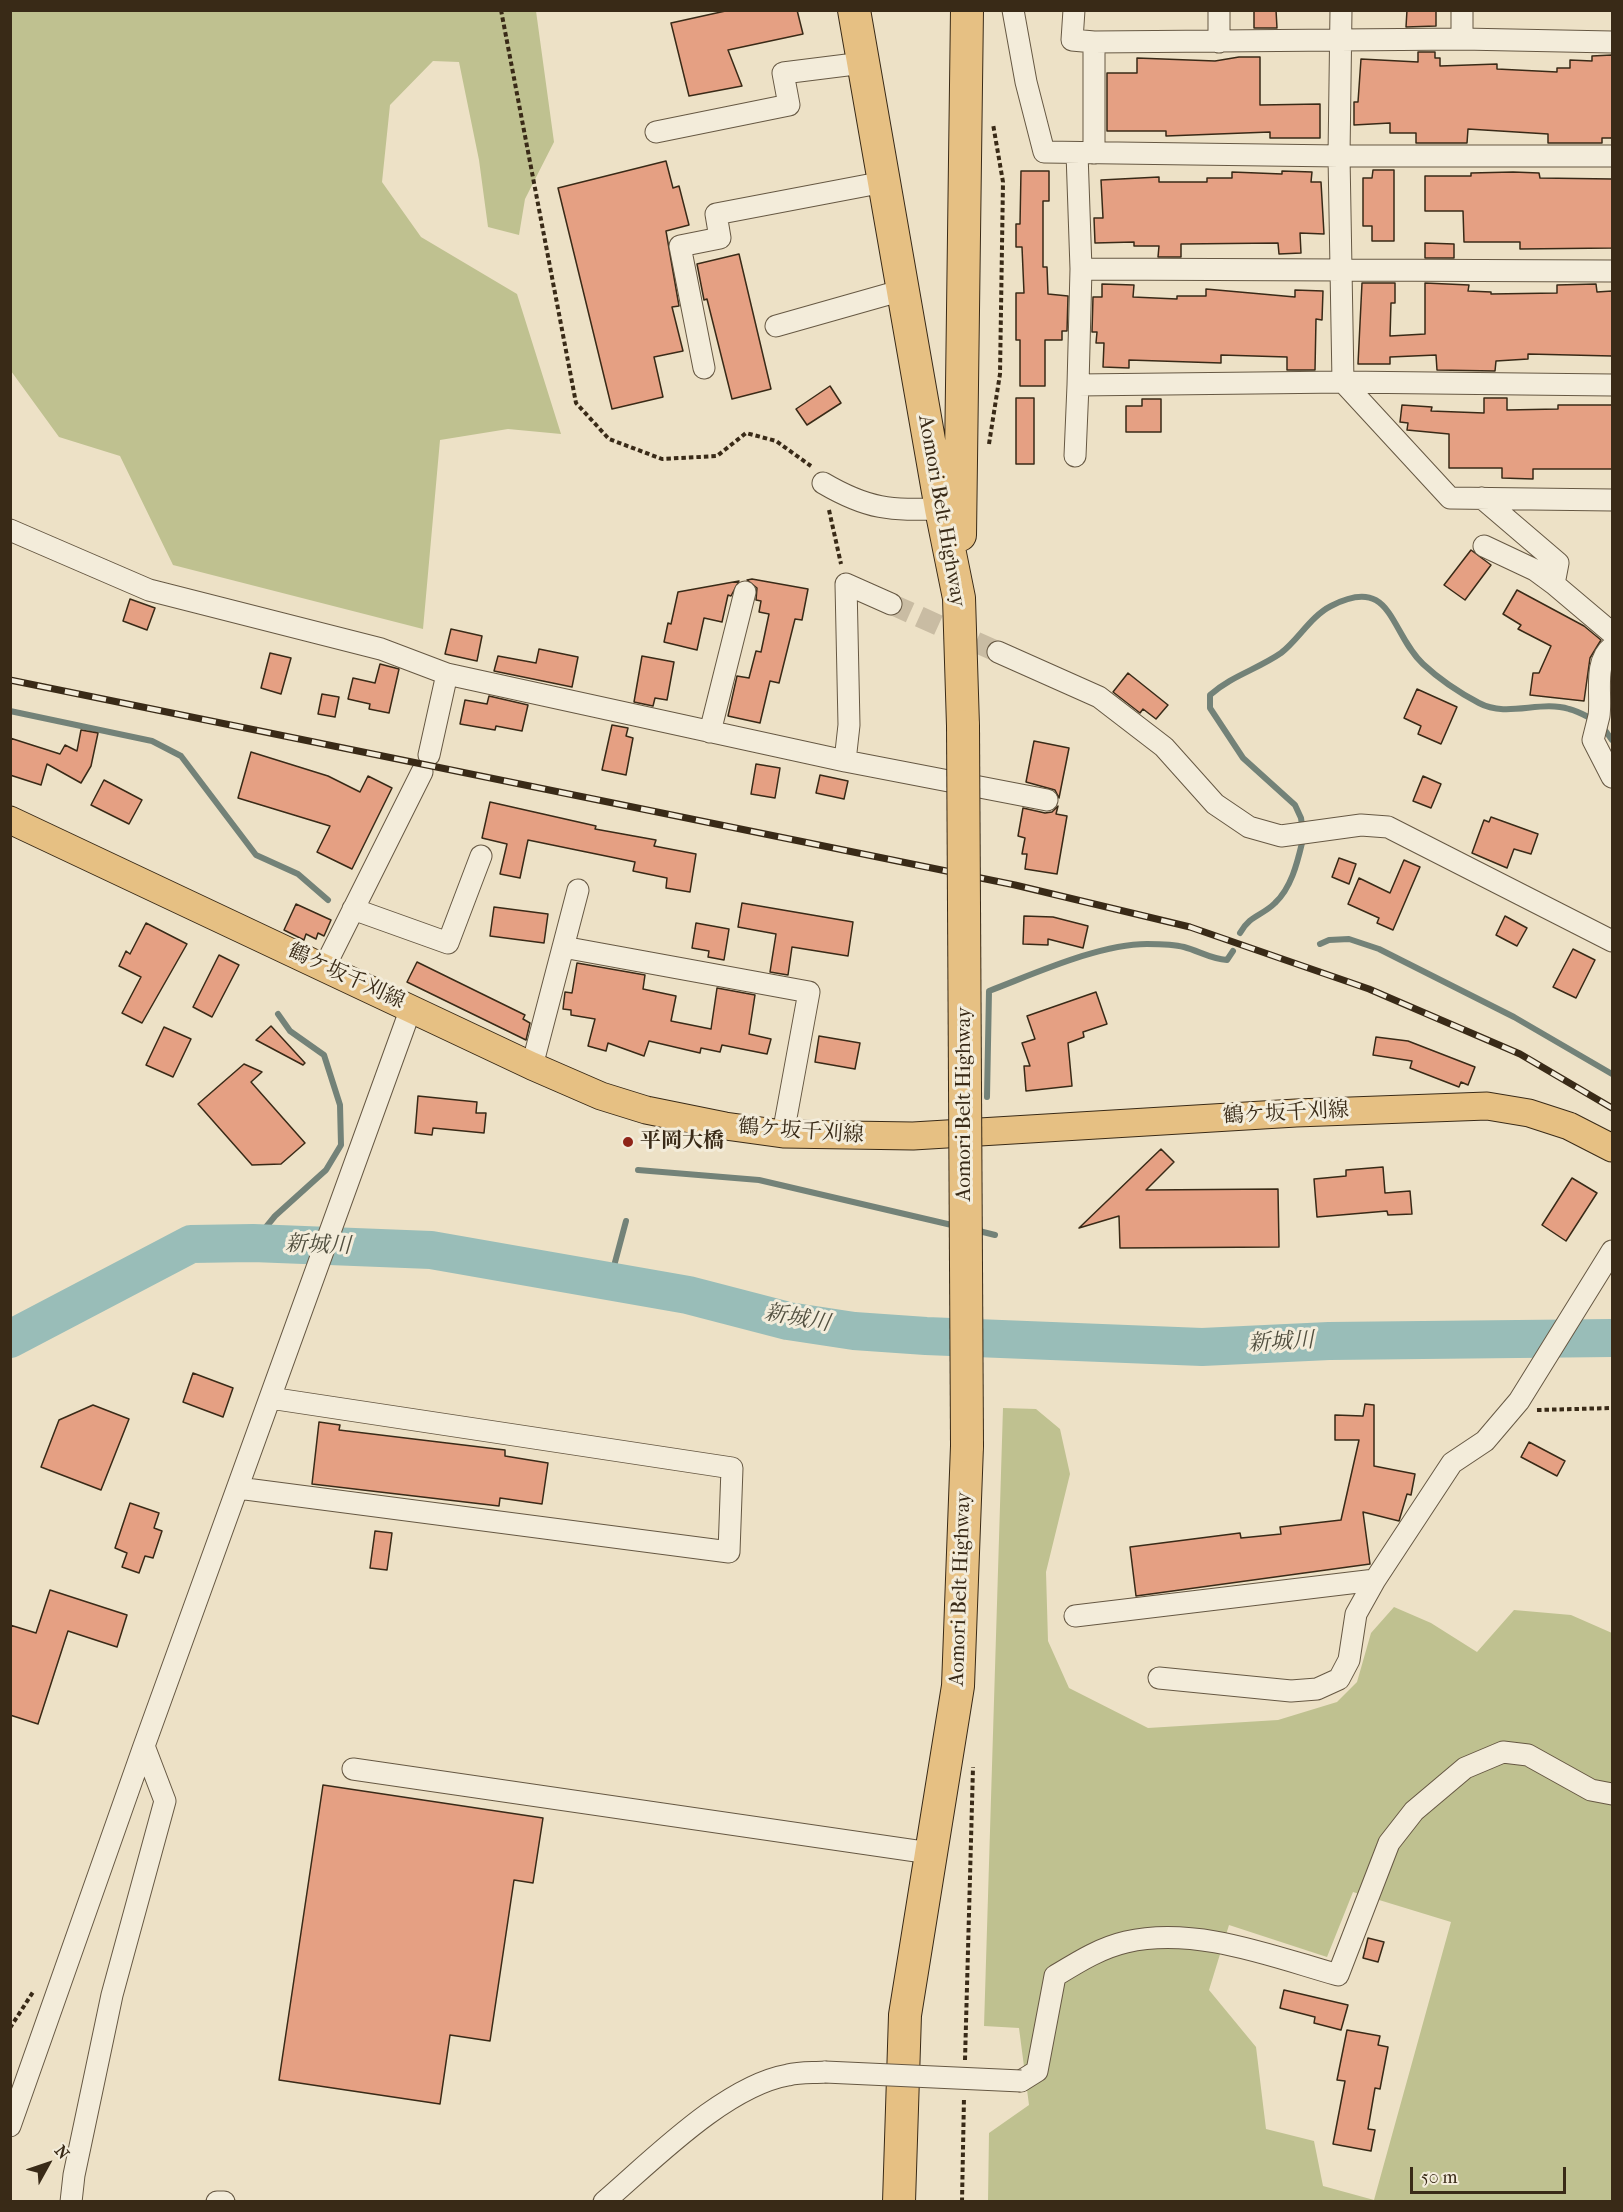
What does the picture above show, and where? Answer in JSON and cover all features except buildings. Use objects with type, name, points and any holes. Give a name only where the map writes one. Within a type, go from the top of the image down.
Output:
[{"type":"highway","name":"Aomori Belt Highway","points":[[854,10],[941,509],[959,598],[963,726],[967,1446],[958,1686],[905,2015],[899,2202]]},
{"type":"highway","points":[[959,598],[967,10]]},
{"type":"main road","name":"鶴ケ坂千刈線","points":[[10,820],[532,1066],[601,1096],[646,1110],[725,1126],[783,1134],[913,1136],[1285,1114],[1487,1106],[1529,1113],[1569,1126],[1612,1149]]},
{"type":"street","points":[[1013,10],[1026,82],[1044,152],[1339,156],[1612,156]]},
{"type":"street","points":[[1074,10],[1072,40],[1094,42],[1462,39],[1612,42]]},
{"type":"street","points":[[1219,10],[1219,42]]},
{"type":"street","points":[[1341,10],[1339,270],[1343,382],[1450,498],[1612,500]]},
{"type":"street","points":[[1462,10],[1462,39]]},
{"type":"street","points":[[1075,456],[1086,153],[1094,42]]},
{"type":"street","points":[[656,132],[789,105],[783,73],[863,63]]},
{"type":"street","points":[[704,368],[680,246],[720,238],[716,214],[884,182]]},
{"type":"street","points":[[1081,269],[1612,271]]},
{"type":"street","points":[[776,326],[903,290]]},
{"type":"street","points":[[1078,385],[1343,382],[1612,385]]},
{"type":"street","points":[[824,483],[855,502],[897,510],[941,509]]},
{"type":"street","points":[[1482,498],[1558,563],[1554,584]]},
{"type":"street","points":[[10,530],[149,590],[381,649],[447,674],[845,761],[1047,800]]},
{"type":"street","points":[[1484,546],[1535,570],[1612,633]]},
{"type":"street","points":[[845,761],[849,725],[846,584],[891,604]]},
{"type":"street","points":[[710,732],[745,592]]},
{"type":"street","points":[[1612,647],[1608,650],[1600,670],[1596,728],[1612,777]]},
{"type":"street","points":[[998,652],[1099,697],[1164,747],[1215,804],[1250,827],[1281,836],[1361,825],[1388,827],[1612,941]]},
{"type":"street","points":[[324,968],[425,763],[447,674]]},
{"type":"street","points":[[353,909],[448,943],[481,856]]},
{"type":"street","points":[[532,1066],[578,890]]},
{"type":"street","points":[[563,947],[809,992],[783,1134]]},
{"type":"street","points":[[10,2126],[144,1746],[411,1008]]},
{"type":"street","points":[[1159,1678],[1291,1691],[1317,1689],[1339,1679],[1349,1660],[1356,1614],[1375,1580],[1452,1463],[1485,1441],[1514,1406],[1612,1251]]},
{"type":"street","points":[[238,1488],[729,1552],[732,1468],[270,1398]]},
{"type":"street","points":[[1075,1616],[1375,1580]]},
{"type":"street","points":[[71,2202],[74,2175],[112,1995],[165,1801],[144,1746]]},
{"type":"street","points":[[604,2202],[714,2110],[755,2085],[788,2074],[825,2072],[1021,2081],[1037,2071],[1055,1976],[1094,1953],[1125,1942],[1157,1936],[1215,1940],[1338,1975],[1389,1843],[1414,1811],[1465,1768],[1503,1752],[1528,1755],[1591,1790],[1612,1794]]},
{"type":"street","points":[[353,1769],[930,1853]]},
{"type":"street","points":[[217,2202],[224,2202]]},
{"type":"path","points":[[501,10],[576,403],[609,439],[662,459],[717,456],[746,434],[776,441],[822,474],[846,584]]},
{"type":"path","points":[[1514,1406],[1612,1408]]},
{"type":"path","points":[[965,2072],[973,1765]]},
{"type":"path","points":[[962,2202],[964,2096]]},
{"type":"green space","points":[[10,11],[536,11],[554,142],[525,199],[519,235],[488,227],[479,160],[459,62],[433,61],[390,105],[382,182],[421,237],[517,294],[561,434],[508,429],[440,440],[423,629],[173,565],[120,456],[59,437],[11,371]]},
{"type":"green space","points":[[1003,1408],[1036,1409],[1060,1429],[1070,1474],[1046,1572],[1048,1641],[1069,1688],[1148,1728],[1278,1720],[1337,1702],[1357,1682],[1371,1633],[1394,1607],[1431,1623],[1477,1652],[1514,1610],[1571,1615],[1612,1633],[1612,2201],[988,2201],[989,2133],[1029,2105],[1019,2028],[984,2026]],"holes":[[[1353,1892],[1451,1922],[1374,2200],[1323,2186],[1314,2141],[1266,2129],[1256,2047],[1209,1990],[1229,1925],[1327,1957]]]},
{"type":"waterway","points":[[1302,825],[1295,805],[1243,758],[1210,708],[1210,695],[1218,688],[1281,653],[1324,610],[1351,598],[1367,597],[1378,602],[1388,611],[1412,651],[1423,664],[1435,675],[1479,703],[1501,709],[1558,707],[1576,711],[1594,720]]},
{"type":"waterway","points":[[10,711],[152,741],[181,756],[256,855],[298,874],[328,900]]},
{"type":"waterway","points":[[1602,726],[1612,740]]},
{"type":"waterway","points":[[1240,933],[1252,919],[1281,897],[1289,883],[1302,843]]},
{"type":"waterway","points":[[1320,944],[1329,940],[1349,939],[1379,949],[1514,1017],[1612,1074]]},
{"type":"waterway","points":[[987,1097],[989,991],[1088,954],[1128,945],[1175,945],[1227,960],[1233,951]]},
{"type":"waterway","points":[[253,1243],[275,1216],[326,1170],[341,1145],[340,1105],[324,1055],[290,1031],[278,1014]]},
{"type":"waterway","points":[[638,1170],[759,1180],[956,1226]]},
{"type":"waterway","points":[[610,1281],[626,1221]]},
{"type":"waterway","points":[[975,1230],[995,1235]]},
{"type":"waterway","name":"新城川","points":[[10,1339],[191,1244],[253,1243],[431,1250],[688,1295],[788,1321],[854,1331],[1202,1347],[1329,1341],[1612,1338]]},
{"type":"tunnel","points":[[891,604],[998,652]]},
{"type":"railway","points":[[10,680],[1015,885],[1190,927],[1369,989],[1520,1054],[1612,1108]]},
{"type":"place","name":"平岡大橋","points":[[628,1142]]}]
